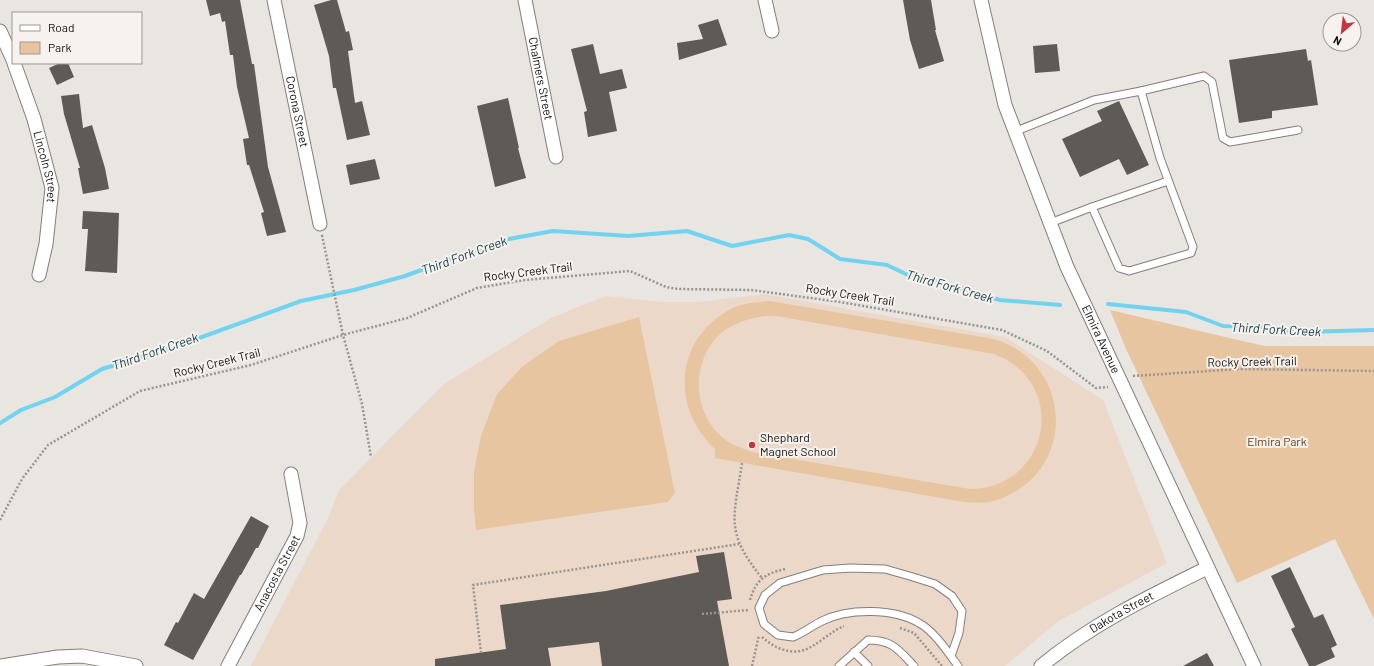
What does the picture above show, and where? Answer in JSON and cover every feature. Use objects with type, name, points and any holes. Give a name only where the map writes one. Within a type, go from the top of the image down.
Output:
[{"type":"street","name":"Corona Street","points":[[274,0],[320,224]]},
{"type":"street","name":"Chalmers Street","points":[[525,0],[556,158]]},
{"type":"street","points":[[766,0],[772,31]]},
{"type":"street","name":"Elmira Avenue","points":[[981,0],[1000,86],[1014,132],[1050,223],[1095,330],[1120,380],[1254,666]]},
{"type":"street","name":"Lincoln Street","points":[[0,31],[12,60]]},
{"type":"street","name":"Lincoln Street","points":[[14,64],[34,119],[52,188],[46,244],[39,275]]},
{"type":"street","name":"Anacosta Street","points":[[228,666],[297,536],[300,523],[291,474]]},
{"type":"street","name":"Dakota Street","points":[[1041,666],[1069,643],[1094,627],[1207,568]]},
{"type":"street","points":[[0,666],[58,657],[82,656],[136,666]]},
{"type":"lane","points":[[1014,132],[1094,100],[1204,76],[1212,82],[1223,138],[1230,142],[1298,130]]},
{"type":"lane","points":[[1092,207],[1119,268],[1129,272],[1191,253],[1193,247],[1168,181],[1141,90]]},
{"type":"lane","points":[[1050,223],[1168,181]]},
{"type":"lane","points":[[951,656],[959,633],[962,611],[952,596],[935,584],[885,569],[850,568],[823,570],[780,583],[765,595],[759,608],[764,624],[778,634],[793,637],[822,621],[841,614],[866,611],[887,612],[920,623],[944,647],[958,666]]},
{"type":"lane","points":[[839,666],[868,640],[882,640],[894,646],[914,666]]},
{"type":"lane","points":[[854,652],[868,666]]},
{"type":"path","points":[[320,224],[333,281],[343,336],[362,404],[371,457]]},
{"type":"path","name":"Rocky Creek Trail","points":[[0,520],[22,479],[48,445],[140,391],[251,365],[343,336],[408,318],[477,288],[525,280],[630,271],[666,286],[678,288],[751,290],[840,302],[1002,330],[1047,351],[1096,388],[1107,388]]},
{"type":"path","name":"Rocky Creek Trail","points":[[1131,376],[1239,369],[1374,370]]},
{"type":"path","points":[[742,463],[734,526],[739,544],[746,558],[762,578]]},
{"type":"path","points":[[482,653],[473,585],[739,544]]},
{"type":"path","points":[[702,614],[749,610]]},
{"type":"path","points":[[752,666],[759,635]]},
{"type":"shaded area","name":"Shephard Magnet School","points":[[764,294],[1005,337],[1103,400],[1167,563],[1057,622],[1005,666],[251,666],[328,518],[340,489],[444,384],[551,318],[605,296],[662,302],[699,302]]},
{"type":"green space","points":[[770,301],[994,339],[1020,352],[1040,370],[1051,393],[1056,418],[1053,444],[1042,467],[1023,486],[997,500],[983,503],[972,503],[715,458],[715,449],[701,433],[691,414],[686,395],[685,376],[689,357],[697,339],[711,323],[729,310],[749,303]],"holes":[[[776,316],[994,354],[1018,368],[1034,387],[1041,409],[1040,432],[1033,453],[1018,472],[997,484],[970,489],[752,452],[725,440],[712,426],[705,414],[701,400],[699,386],[700,372],[704,358],[711,345],[720,334],[730,327],[753,318]]]},
{"type":"green space","name":"Elmira Park","points":[[1110,310],[1264,346],[1374,346],[1374,619],[1335,539],[1237,583],[1126,349]]},
{"type":"green space","points":[[639,317],[675,493],[668,502],[476,530],[474,510],[474,471],[481,436],[497,394],[523,366],[559,341]]},
{"type":"building","points":[[206,0],[240,0],[252,64],[254,64],[268,167],[286,232],[267,236],[261,213],[264,212],[249,165],[247,165],[243,139],[249,138],[237,87],[233,55],[230,55],[225,21],[222,22],[220,13],[210,16]]},
{"type":"building","points":[[331,0],[337,0],[346,32],[349,31],[353,50],[348,51],[355,103],[362,101],[370,135],[347,140],[336,88],[333,88],[329,56],[314,5]]},
{"type":"building","points":[[903,0],[931,0],[935,30],[944,61],[919,69],[910,40]]},
{"type":"building","points":[[718,19],[727,45],[679,60],[677,43],[703,39],[698,25]]},
{"type":"building","points":[[593,44],[600,74],[622,69],[627,88],[609,92],[617,131],[588,137],[584,112],[587,111],[571,49]]},
{"type":"building","points":[[1057,44],[1060,71],[1035,73],[1033,46]]},
{"type":"building","points":[[1306,49],[1308,61],[1311,60],[1318,105],[1272,111],[1272,118],[1239,123],[1229,60]]},
{"type":"building","points":[[58,64],[68,64],[74,77],[57,85],[49,68]]},
{"type":"building","points":[[79,94],[83,128],[92,125],[105,168],[109,189],[83,194],[78,168],[80,168],[64,114],[61,96]]},
{"type":"building","points":[[508,98],[518,148],[526,178],[495,187],[477,106]]},
{"type":"building","points":[[1119,101],[1149,165],[1127,175],[1119,159],[1080,177],[1062,139],[1102,121],[1097,111]]},
{"type":"building","points":[[375,159],[380,179],[350,185],[346,165]]},
{"type":"building","points":[[83,211],[119,213],[117,273],[85,271],[88,229],[82,229]]},
{"type":"building","points":[[251,516],[269,526],[258,548],[256,548],[240,575],[193,660],[164,645],[194,593],[204,599]]},
{"type":"building","points":[[724,552],[732,599],[717,601],[729,666],[602,666],[599,642],[548,648],[551,666],[435,666],[435,659],[506,649],[500,605],[606,591],[699,572],[696,556]]},
{"type":"building","points":[[1290,567],[1314,618],[1323,614],[1337,645],[1331,648],[1335,657],[1315,666],[1309,666],[1291,629],[1295,627],[1271,576]]},
{"type":"building","points":[[1207,653],[1214,666],[1183,666]]},
{"type":"waterway","name":"Third Fork Creek","points":[[0,423],[21,410],[55,397],[102,369],[177,346],[301,301],[354,290],[405,276],[503,240],[553,231],[628,236],[687,231],[732,246],[789,235],[808,239],[840,259],[887,265],[912,277],[941,282],[1000,300],[1060,305]]},
{"type":"waterway","name":"Third Fork Creek","points":[[1108,304],[1186,312],[1223,326],[1267,327],[1282,331],[1302,332],[1374,330]]},
{"type":"place","name":"Shephard Magnet School","points":[[752,445]]}]
